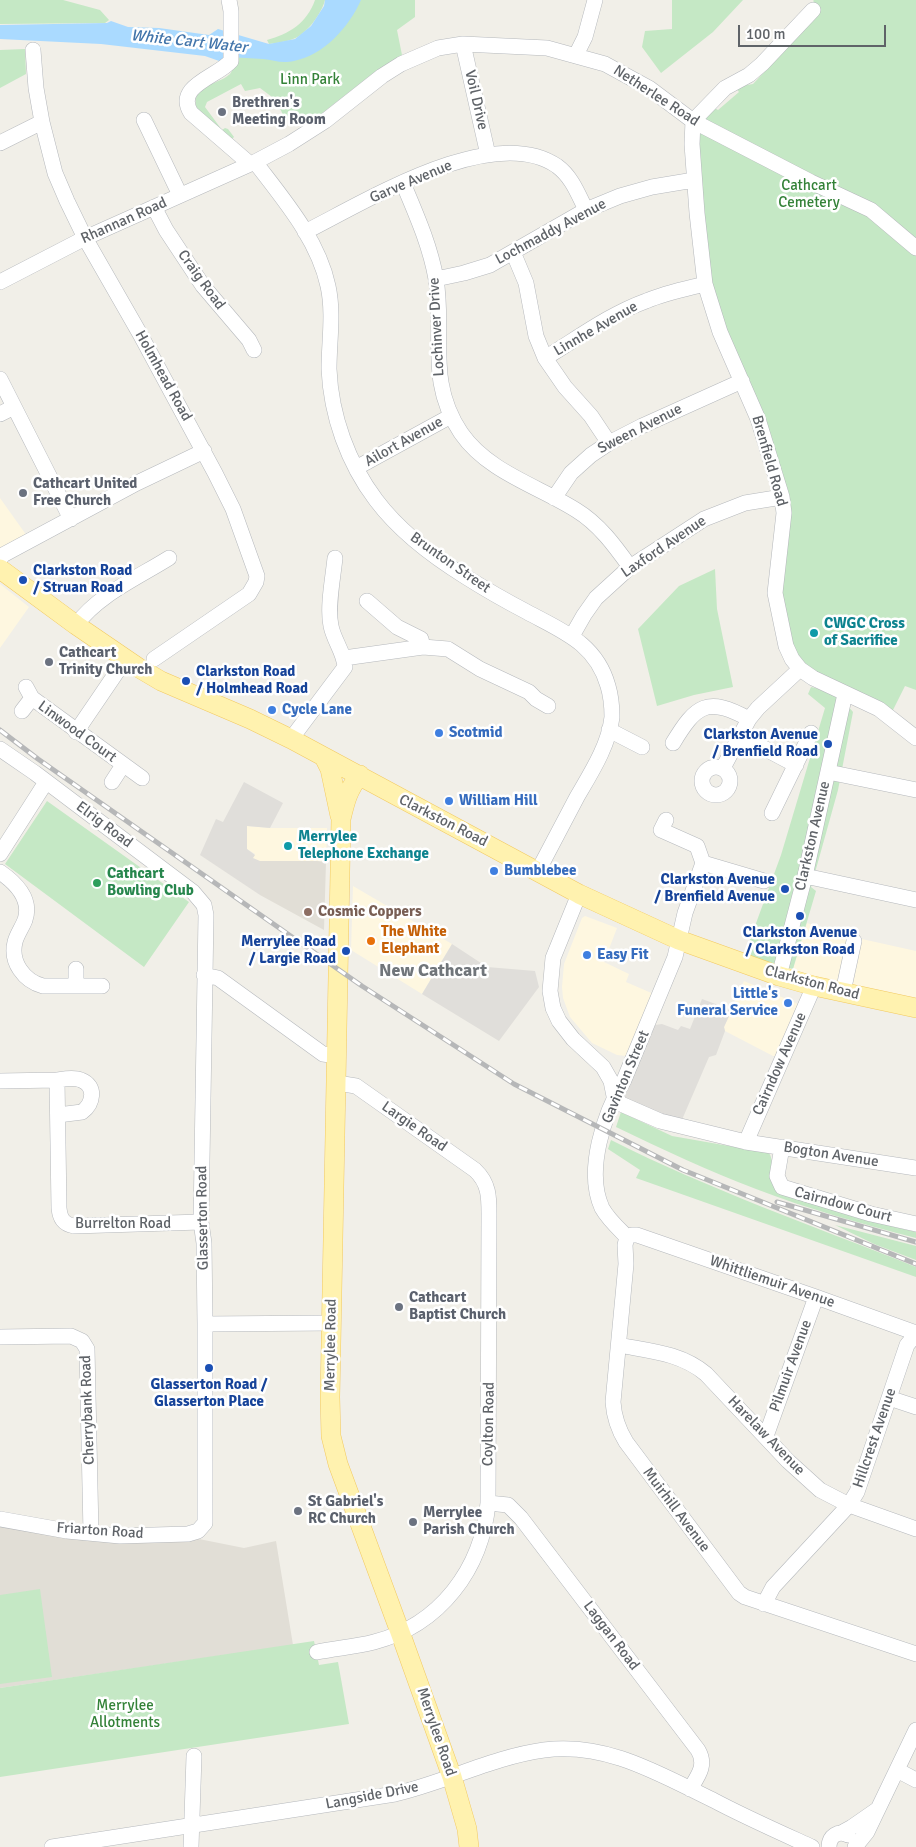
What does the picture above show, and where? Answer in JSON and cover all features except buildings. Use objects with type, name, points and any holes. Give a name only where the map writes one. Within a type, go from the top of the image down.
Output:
[{"type":"main road","name":"Clarkston Road","points":[[0,569],[125,660],[161,681],[250,719],[291,739],[354,772],[397,798],[579,894],[679,940],[778,976],[814,986],[916,1008]]},
{"type":"main road","name":"Merrylee Road","points":[[324,757],[330,769],[339,814],[337,1083],[330,1420],[335,1455],[452,1777],[467,1829],[469,1847]]},
{"type":"main road","name":"Merrylee Road","points":[[339,814],[354,772]]},
{"type":"street","points":[[576,55],[584,37],[595,0]]},
{"type":"street","name":"Brunton Street","points":[[230,6],[227,64],[197,84],[189,92],[186,100],[187,107],[197,118],[253,163],[305,232],[320,263],[328,285],[331,312],[329,371],[331,387],[340,430],[356,468],[370,492],[399,527],[425,549],[483,587],[572,636],[593,657],[603,672],[607,683],[612,715],[603,747],[538,871]]},
{"type":"street","points":[[693,121],[725,88],[749,75],[762,64],[813,10]]},
{"type":"street","name":"Netherlee Road","points":[[253,163],[307,134],[382,76],[401,64],[438,48],[463,44],[533,46],[548,48],[606,64],[648,88],[693,121],[811,182],[871,210],[916,248]]},
{"type":"street","name":"Voil Drive","points":[[463,44],[488,155]]},
{"type":"street","name":"Holmhead Road","points":[[33,50],[36,88],[42,122],[54,167],[67,201],[85,238],[136,326],[204,451],[238,523],[255,567],[256,582],[249,594],[154,659]]},
{"type":"street","points":[[144,120],[180,195]]},
{"type":"street","name":"Brenfield Road","points":[[693,121],[694,180],[705,284],[720,332],[758,419],[782,497],[784,513],[775,593],[786,646],[792,659],[800,669],[813,678],[879,709],[916,738]]},
{"type":"street","points":[[0,144],[42,122]]},
{"type":"street","name":"Garve Avenue","points":[[305,232],[403,182],[448,165],[507,152],[523,153],[551,163],[568,177],[586,210]]},
{"type":"street","name":"Rhannan Road","points":[[0,282],[85,238],[253,163]]},
{"type":"street","name":"Lochmaddy Avenue","points":[[436,279],[490,265],[586,210],[620,196],[652,187],[694,180]]},
{"type":"street","name":"Lochinver Drive","points":[[403,182],[421,225],[431,255],[436,279],[440,377],[451,416],[466,440],[482,456],[501,469],[577,510],[591,521],[615,546],[630,567]]},
{"type":"street","name":"Craig Road","points":[[154,207],[166,230],[203,286],[250,340],[254,350]]},
{"type":"street","points":[[512,252],[526,283],[536,336],[545,358],[564,387],[591,416],[609,444]]},
{"type":"street","name":"Linnhe Avenue","points":[[545,358],[621,312],[644,301],[705,284]]},
{"type":"street","points":[[0,379],[71,519]]},
{"type":"street","name":"Sween Avenue","points":[[554,498],[570,473],[591,455],[642,426],[742,381]]},
{"type":"street","points":[[0,414],[14,407]]},
{"type":"street","name":"Ailort Avenue","points":[[356,468],[451,416]]},
{"type":"street","points":[[0,559],[137,483],[204,451]]},
{"type":"street","name":"Laxford Avenue","points":[[572,636],[596,598],[630,567],[704,519],[745,503],[782,497]]},
{"type":"street","points":[[76,625],[85,613],[104,598],[169,558]]},
{"type":"street","points":[[291,739],[345,667],[344,658],[331,628],[329,616],[335,558]]},
{"type":"street","points":[[367,601],[397,627],[421,639],[423,647]]},
{"type":"street","points":[[344,658],[423,647],[448,649],[480,670],[533,686],[536,699],[548,706]]},
{"type":"street","points":[[76,732],[125,660]]},
{"type":"street","points":[[723,768],[758,708],[800,669]]},
{"type":"street","name":"Linwood Court","points":[[22,711],[29,692],[76,732],[142,778]]},
{"type":"street","name":"Clarkston Avenue","points":[[778,976],[804,876],[845,694]]},
{"type":"street","points":[[673,743],[691,716],[706,708],[728,709],[750,719]]},
{"type":"street","points":[[609,730],[642,747]]},
{"type":"street","points":[[772,813],[811,733]]},
{"type":"street","points":[[741,736],[796,765]]},
{"type":"street","name":"Elrig Road","points":[[0,749],[193,892],[204,905]]},
{"type":"street","name":"Linwood Court","points":[[112,782],[123,765]]},
{"type":"street","points":[[828,772],[916,790]]},
{"type":"street","points":[[0,854],[46,782]]},
{"type":"street","points":[[661,831],[697,846],[703,864],[764,880]]},
{"type":"street","name":"Gavinton Street","points":[[627,1238],[603,1210],[594,1184],[597,1148],[614,1096],[624,1080],[675,957],[685,914],[703,864]]},
{"type":"street","points":[[0,872],[17,885],[25,902],[25,921],[16,940],[14,950],[15,960],[20,970],[36,984],[51,987],[102,986]]},
{"type":"street","points":[[804,876],[916,900]]},
{"type":"street","points":[[579,894],[553,958],[550,991],[559,1021],[573,1039],[603,1067],[611,1081],[614,1096]]},
{"type":"street","name":"Glasserton Road","points":[[200,1529],[205,1523],[206,1516],[204,1243],[201,1222],[206,915],[204,905]]},
{"type":"street","points":[[844,992],[854,941]]},
{"type":"street","points":[[76,969],[76,986]]},
{"type":"street","points":[[204,975],[218,978],[323,1054],[337,1056]]},
{"type":"street","name":"Cairndow Avenue","points":[[746,1142],[814,986]]},
{"type":"street","name":"Burrelton Road","points":[[57,1080],[59,1208],[65,1223],[74,1226],[201,1222]]},
{"type":"street","points":[[0,1081],[83,1080],[90,1087],[92,1098],[87,1108],[82,1112],[58,1115]]},
{"type":"street","name":"Largie Road","points":[[337,1083],[356,1086],[475,1170],[485,1182]]},
{"type":"street","name":"Bogton Avenue","points":[[614,1096],[620,1104],[660,1121],[746,1142],[916,1168]]},
{"type":"street","name":"Cairndow Court","points":[[782,1147],[777,1176],[782,1187],[855,1210],[916,1224]]},
{"type":"street","name":"Coylton Road","points":[[317,1652],[374,1642],[400,1632],[434,1612],[446,1602],[466,1574],[480,1544],[488,1503],[489,1199],[485,1182]]},
{"type":"street","name":"Whittliemuir Avenue","points":[[627,1238],[637,1235],[916,1334]]},
{"type":"street","name":"Muirhill Avenue","points":[[627,1238],[613,1402],[619,1432],[739,1594],[916,1654]]},
{"type":"street","name":"Pilmuir Avenue","points":[[766,1436],[816,1297]]},
{"type":"street","points":[[205,1324],[332,1323]]},
{"type":"street","name":"Hillcrest Avenue","points":[[764,1604],[773,1587],[848,1505],[857,1492],[907,1345],[916,1334]]},
{"type":"street","name":"Cherrybank Road","points":[[0,1337],[71,1336],[82,1341],[87,1348],[91,1533]]},
{"type":"street","name":"Harelaw Avenue","points":[[618,1345],[682,1358],[694,1364],[706,1374],[788,1461],[820,1490],[848,1505],[916,1529]]},
{"type":"street","points":[[889,1398],[916,1407]]},
{"type":"street","name":"Laggan Road","points":[[488,1503],[508,1505],[520,1518],[698,1750],[702,1757],[702,1766],[690,1789]]},
{"type":"street","name":"Friarton Road","points":[[0,1519],[67,1531],[120,1536],[188,1534],[200,1529]]},
{"type":"street","points":[[854,1847],[867,1832],[916,1730]]},
{"type":"street","name":"Langside Drive","points":[[52,1847],[395,1794],[429,1785],[518,1755],[544,1750],[577,1749],[595,1751],[634,1762],[690,1789],[789,1842],[812,1847]]},
{"type":"street","points":[[191,1847],[194,1756]]},
{"type":"street","points":[[897,1770],[916,1780]]},
{"type":"street","points":[[834,1838],[879,1808]]},
{"type":"street","points":[[834,1838],[845,1833],[851,1838],[854,1847]]},
{"type":"street","name":"Langside Drive","points":[[789,1842],[834,1838]]},
{"type":"shaded area","points":[[0,498],[27,536],[0,551]]},
{"type":"shaded area","points":[[0,584],[29,607],[0,648]]},
{"type":"shaded area","points":[[244,782],[283,803],[270,828],[247,826],[247,849],[255,855],[253,858],[260,861],[260,895],[200,855],[216,819],[223,822]]},
{"type":"shaded area","name":"Merrylee Telephone Exchange","points":[[247,826],[327,828],[326,862],[257,861],[252,858],[255,854],[247,849]]},
{"type":"shaded area","name":"Cosmic Coppers","points":[[260,861],[326,862],[324,930],[260,895]]},
{"type":"shaded area","points":[[353,886],[452,944],[422,994],[351,950]]},
{"type":"shaded area","points":[[585,916],[617,928],[604,962],[629,974],[626,982],[656,995],[634,1044],[626,1056],[617,1055],[592,1043],[570,1017],[563,998],[564,964],[582,918]]},
{"type":"shaded area","points":[[807,923],[853,937],[916,951],[916,998],[823,979],[793,969]]},
{"type":"shaded area","points":[[452,944],[487,967],[535,971],[539,987],[499,1041],[422,994]]},
{"type":"shaded area","points":[[744,981],[798,1004],[779,1056],[773,1056],[725,1031],[724,1027]]},
{"type":"shaded area","points":[[702,999],[732,1010],[724,1027],[725,1031],[716,1055],[709,1057],[681,1122],[624,1098],[655,1025],[662,1024],[678,1030],[681,1026],[690,1029]]},
{"type":"shaded area","points":[[0,1519],[188,1534],[199,1539],[244,1548],[276,1541],[293,1645],[0,1688]]},
{"type":"green space","points":[[0,0],[63,0],[100,10],[109,20],[105,23],[0,24]]},
{"type":"green space","points":[[315,0],[325,0],[317,17],[303,33],[284,42],[269,44],[267,40],[290,31],[302,21],[312,8]]},
{"type":"green space","name":"Linn Park","points":[[351,0],[415,0],[415,17],[397,30],[402,55],[376,71],[311,122],[305,125],[295,112],[285,119],[276,100],[260,88],[245,91],[241,84],[207,102],[205,107],[222,130],[228,129],[234,137],[231,140],[196,108],[196,100],[202,89],[225,78],[232,71],[234,46],[278,56]]},
{"type":"green space","points":[[672,0],[743,0],[713,32],[661,73],[642,47],[645,31],[672,29]]},
{"type":"green space","name":"Cathcart Cemetery","points":[[813,0],[916,0],[916,690],[905,686],[892,712],[819,675],[797,657],[789,637],[781,586],[789,525],[724,328],[708,270],[698,137],[713,107],[718,110],[739,92],[735,87],[753,84],[819,14],[811,4]]},
{"type":"green space","points":[[25,49],[26,74],[0,88],[0,50]]},
{"type":"green space","points":[[715,569],[717,609],[733,687],[694,695],[657,706],[638,629],[679,586]]},
{"type":"green space","points":[[811,687],[837,693],[853,712],[838,790],[811,887],[816,891],[793,969],[744,956],[781,855],[825,708],[808,694]]},
{"type":"green space","name":"Cathcart Bowling Club","points":[[47,801],[189,902],[144,967],[5,864]]},
{"type":"green space","points":[[621,1112],[672,1136],[769,1153],[772,1161],[772,1179],[775,1189],[857,1218],[916,1232],[916,1238],[815,1210],[720,1175],[616,1127]]},
{"type":"green space","points":[[611,1140],[686,1175],[762,1207],[916,1267],[916,1277],[636,1178],[640,1170],[608,1149]]},
{"type":"green space","points":[[835,1225],[916,1246],[916,1260],[874,1244]]},
{"type":"green space","points":[[40,1589],[52,1677],[0,1684],[0,1595]]},
{"type":"green space","name":"Merrylee Allotments","points":[[314,1641],[319,1665],[338,1662],[349,1724],[0,1777],[0,1688]]},
{"type":"water","name":"White Cart Water","points":[[325,0],[361,0],[350,20],[325,46],[305,58],[289,62],[228,57],[222,62],[205,56],[101,44],[0,39],[0,25],[107,23],[111,21],[128,27],[159,28],[209,35],[218,29],[269,44],[295,39],[311,26],[324,6]]},
{"type":"railway","points":[[0,730],[38,759],[362,986],[514,1084],[683,1170],[916,1264]]},
{"type":"railway","points":[[777,1202],[916,1242]]},
{"type":"place","name":"Brethren's Meeting Room","points":[[222,112]]},
{"type":"place","name":"Cathcart United Free Church","points":[[23,493]]},
{"type":"place","name":"Clarkston Road / Struan Road","points":[[23,580]]},
{"type":"place","name":"CWGC Cross of Sacrifice","points":[[814,633]]},
{"type":"place","name":"Cathcart Trinity Church","points":[[49,662]]},
{"type":"place","name":"Clarkston Road / Holmhead Road","points":[[186,681]]},
{"type":"place","name":"Cycle Lane","points":[[272,710]]},
{"type":"place","name":"Scotmid","points":[[439,733]]},
{"type":"place","name":"Clarkston Avenue / Brenfield Road","points":[[828,744]]},
{"type":"place","name":"William Hill","points":[[449,801]]},
{"type":"place","name":"Merrylee Telephone Exchange","points":[[288,846]]},
{"type":"place","name":"Bumblebee","points":[[494,871]]},
{"type":"place","name":"Cathcart Bowling Club","points":[[97,883]]},
{"type":"place","name":"Clarkston Avenue / Brenfield Avenue","points":[[785,889]]},
{"type":"place","name":"Cosmic Coppers","points":[[308,912]]},
{"type":"place","name":"Clarkston Avenue / Clarkston Road","points":[[800,916]]},
{"type":"place","name":"The White Elephant","points":[[371,941]]},
{"type":"place","name":"Merrylee Road / Largie Road","points":[[346,951]]},
{"type":"place","name":"Easy Fit","points":[[587,955]]},
{"type":"place","name":"Little's Funeral Service","points":[[788,1003]]},
{"type":"place","name":"Cathcart Baptist Church","points":[[399,1307]]},
{"type":"place","name":"Glasserton Road / Glasserton Place","points":[[209,1368]]},
{"type":"place","name":"St Gabriel's RC Church","points":[[298,1511]]},
{"type":"place","name":"Merrylee Parish Church","points":[[413,1522]]},
{"type":"district","name":"New Cathcart","points":[[433,971]]}]
